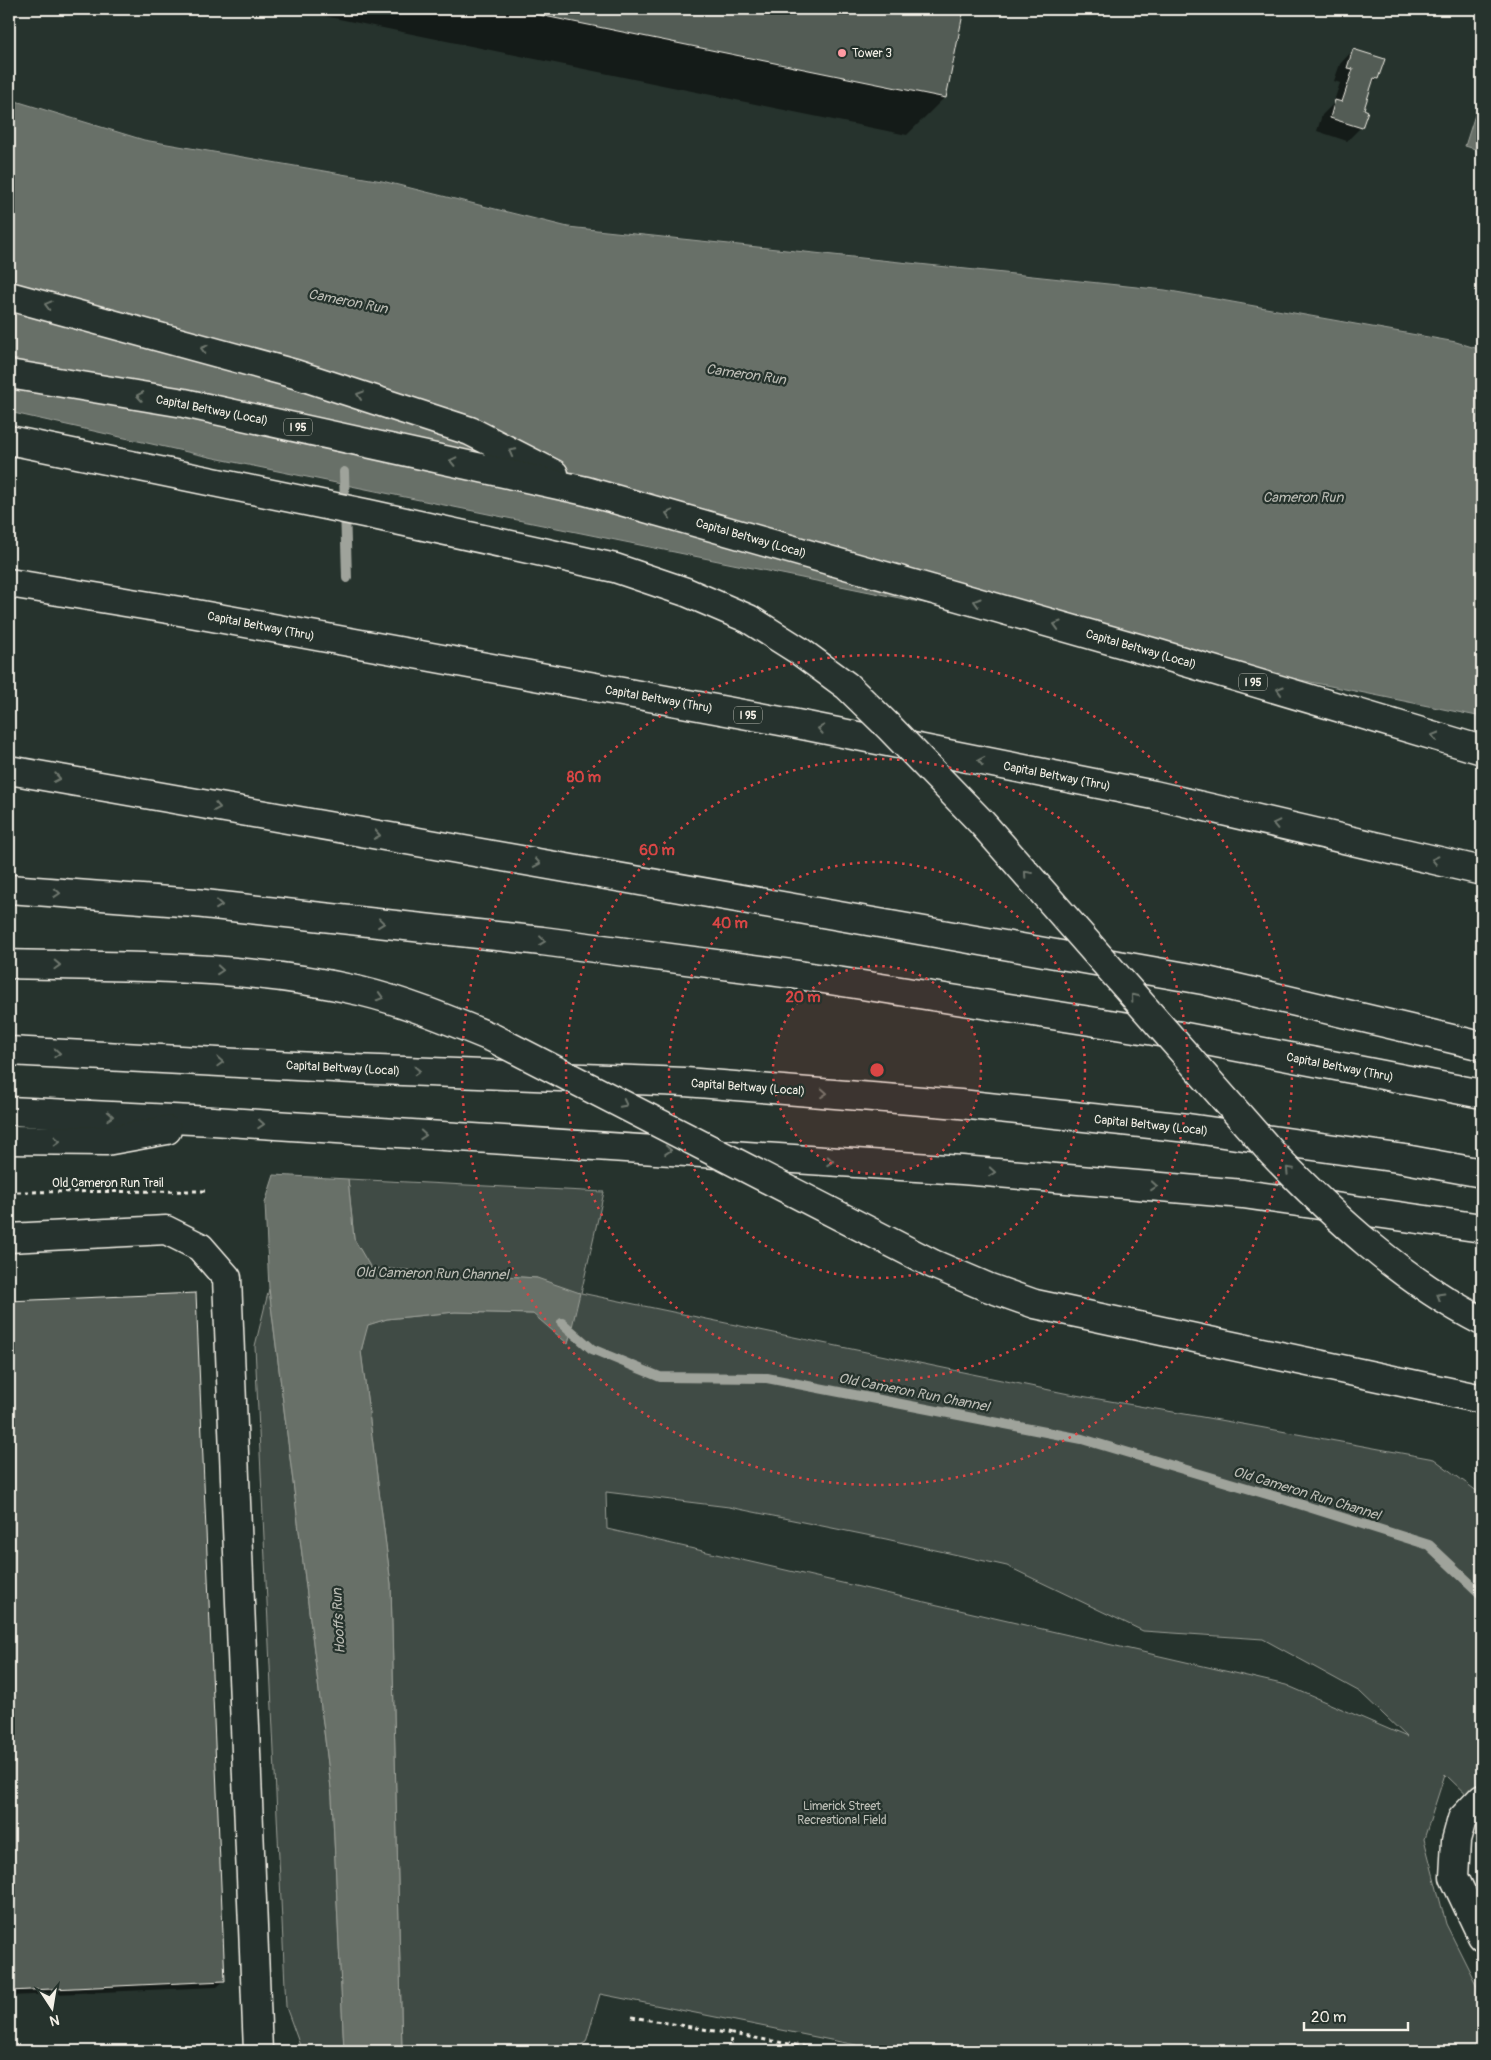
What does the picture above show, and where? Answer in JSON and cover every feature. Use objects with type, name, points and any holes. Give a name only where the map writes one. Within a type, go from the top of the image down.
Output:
[{"type":"main road","points":[[9,296],[295,374],[470,431],[586,491]]},
{"type":"main road","name":"Capital Beltway (Local)","points":[[9,374],[184,403],[586,491],[1150,651],[1482,750]]},
{"type":"main road","points":[[9,440],[340,508],[614,568],[686,592],[749,619],[798,650],[846,686],[897,735],[982,823],[1272,1153],[1310,1193],[1361,1238],[1417,1282],[1482,1321]]},
{"type":"main road","name":"Capital Beltway (Thru)","points":[[9,583],[174,610],[797,724],[1154,796],[1482,871]]},
{"type":"main road","points":[[9,770],[1204,980],[1482,1046]]},
{"type":"main road","name":"Capital Beltway (Thru)","points":[[9,889],[195,903],[542,941],[792,974],[1154,1031],[1482,1094]]},
{"type":"main road","points":[[9,964],[217,970],[286,978],[360,991],[424,1010],[493,1038],[933,1264],[987,1287],[1035,1304],[1482,1400]]},
{"type":"main road","name":"Capital Beltway (Local)","points":[[9,1051],[353,1069],[685,1082],[960,1104],[1188,1128],[1405,1159],[1482,1173]]},
{"type":"main road","points":[[9,1112],[212,1121],[962,1170],[1243,1194],[1482,1228]]},
{"type":"main road","points":[[9,1140],[106,1141],[212,1121]]},
{"type":"main road","points":[[9,1238],[166,1230],[200,1247],[227,1278],[258,2051]]},
{"type":"main road","points":[[1476,1804],[1462,1819],[1456,1841],[1454,1876],[1482,1936]]},
{"type":"path","name":"Old Cameron Run Trail","points":[[9,1192],[207,1191]]},
{"type":"path","points":[[632,2016],[830,2051]]},
{"type":"path","points":[[729,2051],[732,2034]]},
{"type":"green space","name":"Limerick Street Recreational Field","points":[[348,1179],[604,1192],[581,1293],[1064,1393],[1434,1459],[1482,1495],[1482,1810],[1445,1774],[1424,1839],[1446,1924],[1482,1996],[1482,2051],[886,2051],[600,1994],[586,2042],[569,2051],[402,2051],[391,1584],[361,1352],[367,1325],[387,1319],[455,1312],[533,1314],[537,1278],[370,1268],[354,1239]],"holes":[[[606,1492],[729,1507],[1007,1566],[1143,1631],[1263,1639],[1360,1692],[1407,1737],[1286,1685],[607,1529]]]},
{"type":"green space","points":[[269,1289],[332,1796],[344,2051],[302,2051],[286,2007],[255,1346]]},
{"type":"water","points":[[1482,96],[1482,151],[1465,146]]},
{"type":"water","name":"Cameron Run","points":[[9,99],[144,140],[382,181],[568,227],[1165,290],[1456,342],[1482,350],[1482,717],[214,458],[9,412]]},
{"type":"water","name":"Hooffs Run","points":[[274,1175],[348,1179],[354,1239],[371,1268],[537,1278],[580,1293],[568,1344],[533,1314],[455,1312],[387,1319],[368,1325],[361,1351],[391,1584],[402,2051],[344,2051],[332,1796],[269,1289],[265,1203]]},
{"type":"building","name":"Tower 3","points":[[510,9],[964,9],[946,98]]},
{"type":"building","points":[[1353,49],[1385,59],[1378,79],[1374,78],[1364,109],[1368,111],[1362,128],[1330,118],[1335,100],[1342,102],[1353,69],[1347,68]]},
{"type":"building","points":[[196,1293],[225,1981],[9,1991],[9,1301]]},
{"type":"waterway","points":[[344,472],[347,578]]},
{"type":"waterway","name":"Old Cameron Run Channel","points":[[562,1323],[592,1349],[660,1377],[767,1378],[1082,1439],[1429,1545],[1482,1595]]},
{"type":"place","name":"Tower 3","points":[[842,53]]}]
